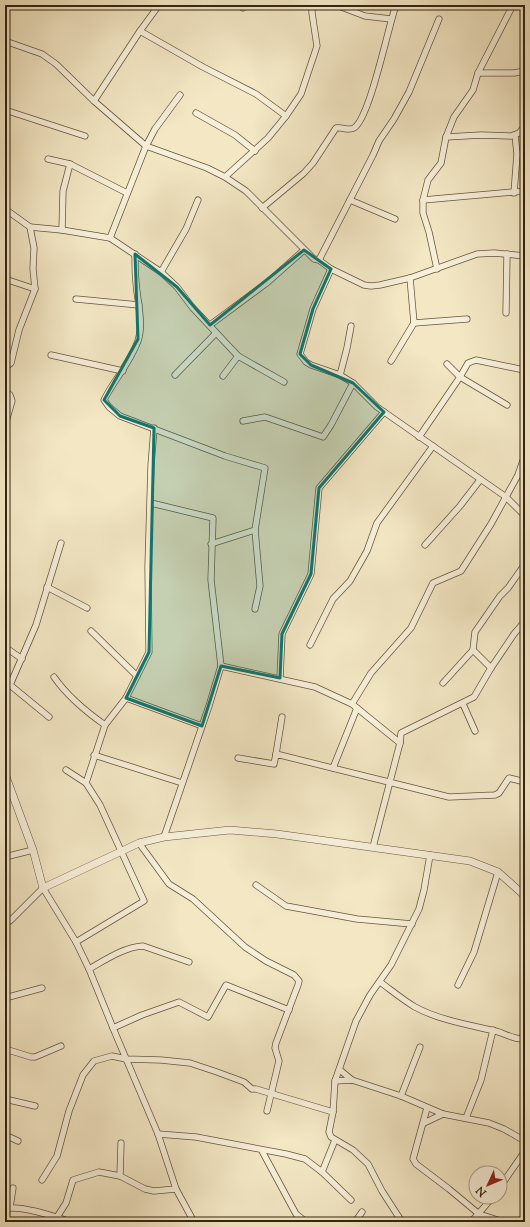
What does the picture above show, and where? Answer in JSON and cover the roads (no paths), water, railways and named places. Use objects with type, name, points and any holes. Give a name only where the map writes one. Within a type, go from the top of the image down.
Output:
[{"type":"street","points":[[94,101],[159,5]]},
{"type":"street","points":[[225,177],[268,138],[286,116],[301,94],[317,46],[312,5]]},
{"type":"street","points":[[336,5],[365,16],[391,19]]},
{"type":"street","points":[[262,208],[304,173],[336,128],[340,127],[350,129],[354,128],[359,123],[369,102],[396,5]]},
{"type":"street","points":[[437,269],[429,232],[423,213],[423,200],[428,180],[441,163],[446,137],[454,117],[473,90],[478,73],[513,5]]},
{"type":"street","points":[[319,260],[373,155],[378,141],[394,119],[409,92],[439,19]]},
{"type":"street","points":[[140,31],[203,67],[256,94],[286,116]]},
{"type":"street","points":[[5,41],[42,54],[56,64],[94,101],[146,146],[207,168],[225,177],[246,192],[314,259],[319,260],[331,269],[364,285],[380,285],[410,278],[477,254],[485,253],[525,256]]},
{"type":"street","points":[[478,73],[525,71]]},
{"type":"street","points":[[110,238],[146,146],[155,129],[180,95]]},
{"type":"street","points":[[5,110],[85,136]]},
{"type":"street","points":[[196,113],[235,135],[255,151]]},
{"type":"street","points":[[446,137],[481,135],[511,136],[519,133],[525,126]]},
{"type":"street","points":[[514,193],[518,154],[515,135]]},
{"type":"street","points":[[48,159],[70,164],[128,192]]},
{"type":"street","points":[[62,230],[63,192],[70,164]]},
{"type":"street","points":[[423,200],[454,196],[480,196],[525,191]]},
{"type":"street","points":[[160,272],[186,229],[198,200]]},
{"type":"street","points":[[350,200],[395,220]]},
{"type":"street","points":[[5,209],[30,227],[62,230],[110,238],[160,272],[176,287],[238,356],[284,382]]},
{"type":"street","points":[[5,368],[11,362],[19,330],[35,289],[33,269],[34,248],[30,227]]},
{"type":"street","points":[[210,325],[268,282],[304,250]]},
{"type":"street","points":[[135,254],[136,282],[140,305],[138,339],[133,354],[123,371],[111,386],[104,400],[109,407],[120,416],[225,456],[265,468],[255,530],[260,586],[255,609]]},
{"type":"street","points":[[506,313],[507,254]]},
{"type":"street","points":[[331,269],[313,309],[300,354],[306,362],[311,366],[340,375],[353,383],[377,407],[506,497],[525,516]]},
{"type":"street","points":[[391,361],[414,323],[410,278]]},
{"type":"street","points":[[5,279],[35,289]]},
{"type":"street","points":[[76,299],[140,305]]},
{"type":"street","points":[[414,323],[431,323],[467,319]]},
{"type":"street","points":[[340,375],[351,326]]},
{"type":"street","points":[[175,375],[216,333]]},
{"type":"street","points":[[51,355],[123,371]]},
{"type":"street","points":[[222,376],[238,356]]},
{"type":"street","points":[[419,437],[468,363],[476,360],[524,370]]},
{"type":"street","points":[[447,364],[460,377],[508,405]]},
{"type":"street","points":[[243,421],[265,417],[323,437],[353,383]]},
{"type":"street","points":[[5,391],[10,395],[12,401],[5,424]]},
{"type":"street","points":[[280,678],[282,634],[311,574],[319,488],[384,412]]},
{"type":"street","points":[[86,782],[105,725],[126,698],[149,652],[148,567],[151,466],[154,428]]},
{"type":"street","points":[[310,645],[333,599],[350,581],[367,551],[377,523],[433,446]]},
{"type":"street","points":[[333,768],[355,706],[370,673],[411,628],[433,583],[461,571],[506,497],[518,475],[525,455]]},
{"type":"street","points":[[424,545],[460,506],[480,480]]},
{"type":"street","points":[[150,503],[213,518],[211,580],[221,666],[164,837]]},
{"type":"street","points":[[212,544],[255,530]]},
{"type":"street","points":[[49,717],[10,685],[36,625],[61,543]]},
{"type":"street","points":[[443,683],[472,650],[475,632],[525,564]]},
{"type":"street","points":[[47,587],[87,608]]},
{"type":"street","points":[[373,847],[390,784],[401,733],[463,704],[474,697],[491,668],[514,634],[525,621]]},
{"type":"street","points":[[91,631],[137,676]]},
{"type":"street","points":[[5,647],[22,659]]},
{"type":"street","points":[[472,650],[491,668]]},
{"type":"street","points":[[221,666],[315,687],[355,706],[400,743]]},
{"type":"street","points":[[54,677],[64,692],[88,713],[105,725]]},
{"type":"street","points":[[126,698],[202,726]]},
{"type":"street","points":[[463,704],[475,731]]},
{"type":"street","points":[[238,758],[274,764],[282,716]]},
{"type":"street","points":[[276,754],[427,793],[458,798],[495,795],[499,793],[509,778],[525,782]]},
{"type":"street","points":[[94,755],[182,783]]},
{"type":"street","points":[[66,770],[86,782],[100,805],[144,901],[76,942]]},
{"type":"street","points":[[5,774],[33,850],[43,888],[76,942],[89,969],[158,1134],[176,1189],[194,1222]]},
{"type":"street","points":[[5,924],[11,920],[43,888],[139,843],[164,837],[230,830],[278,834],[470,862],[498,872],[525,896]]},
{"type":"street","points":[[139,843],[169,884],[193,899],[245,947],[266,961],[298,978],[298,985],[276,1043],[275,1048],[279,1061],[267,1111]]},
{"type":"street","points":[[5,857],[33,850]]},
{"type":"street","points":[[402,1222],[382,1191],[368,1164],[354,1150],[331,1138],[329,1132],[333,1112],[335,1081],[356,1021],[370,994],[391,965],[419,909],[423,896],[430,855]]},
{"type":"street","points":[[458,985],[474,952],[498,872]]},
{"type":"street","points":[[256,885],[286,906],[357,920],[412,924]]},
{"type":"street","points":[[89,969],[136,946],[143,946],[189,962]]},
{"type":"street","points":[[380,982],[420,1010],[464,1024],[493,1030],[517,1039],[522,1039],[525,1030]]},
{"type":"street","points":[[113,1028],[179,1002],[208,1017],[226,985],[289,1010]]},
{"type":"street","points":[[5,998],[42,988]]},
{"type":"street","points":[[466,1118],[482,1080],[493,1030]]},
{"type":"street","points":[[5,1048],[35,1057],[61,1046]]},
{"type":"street","points":[[401,1096],[420,1047]]},
{"type":"street","points":[[42,1180],[57,1156],[70,1111],[84,1075],[94,1061],[112,1056],[126,1059],[161,1060],[190,1064],[244,1082],[252,1089],[333,1112]]},
{"type":"street","points":[[340,1070],[352,1080]]},
{"type":"street","points":[[335,1081],[352,1080],[401,1096],[443,1114],[489,1123],[504,1129],[525,1141]]},
{"type":"street","points":[[5,1099],[35,1106]]},
{"type":"street","points":[[427,1108],[413,1159],[416,1164],[449,1188],[479,1214],[504,1222]]},
{"type":"street","points":[[424,1123],[443,1114]]},
{"type":"street","points":[[158,1134],[196,1137],[305,1159],[322,1172],[351,1200]]},
{"type":"street","points":[[5,1135],[18,1141]]},
{"type":"street","points":[[322,1172],[335,1140]]},
{"type":"street","points":[[120,1176],[121,1142]]},
{"type":"street","points":[[262,1151],[296,1214],[306,1222]]},
{"type":"street","points":[[508,1176],[525,1152]]},
{"type":"street","points":[[57,1217],[66,1203],[73,1180],[99,1172],[120,1176],[145,1189],[154,1191],[176,1189]]},
{"type":"street","points":[[13,1188],[7,1208],[19,1208],[71,1222]]},
{"type":"street","points":[[471,1222],[486,1205]]},
{"type":"street","points":[[355,1222],[362,1212]]}]
